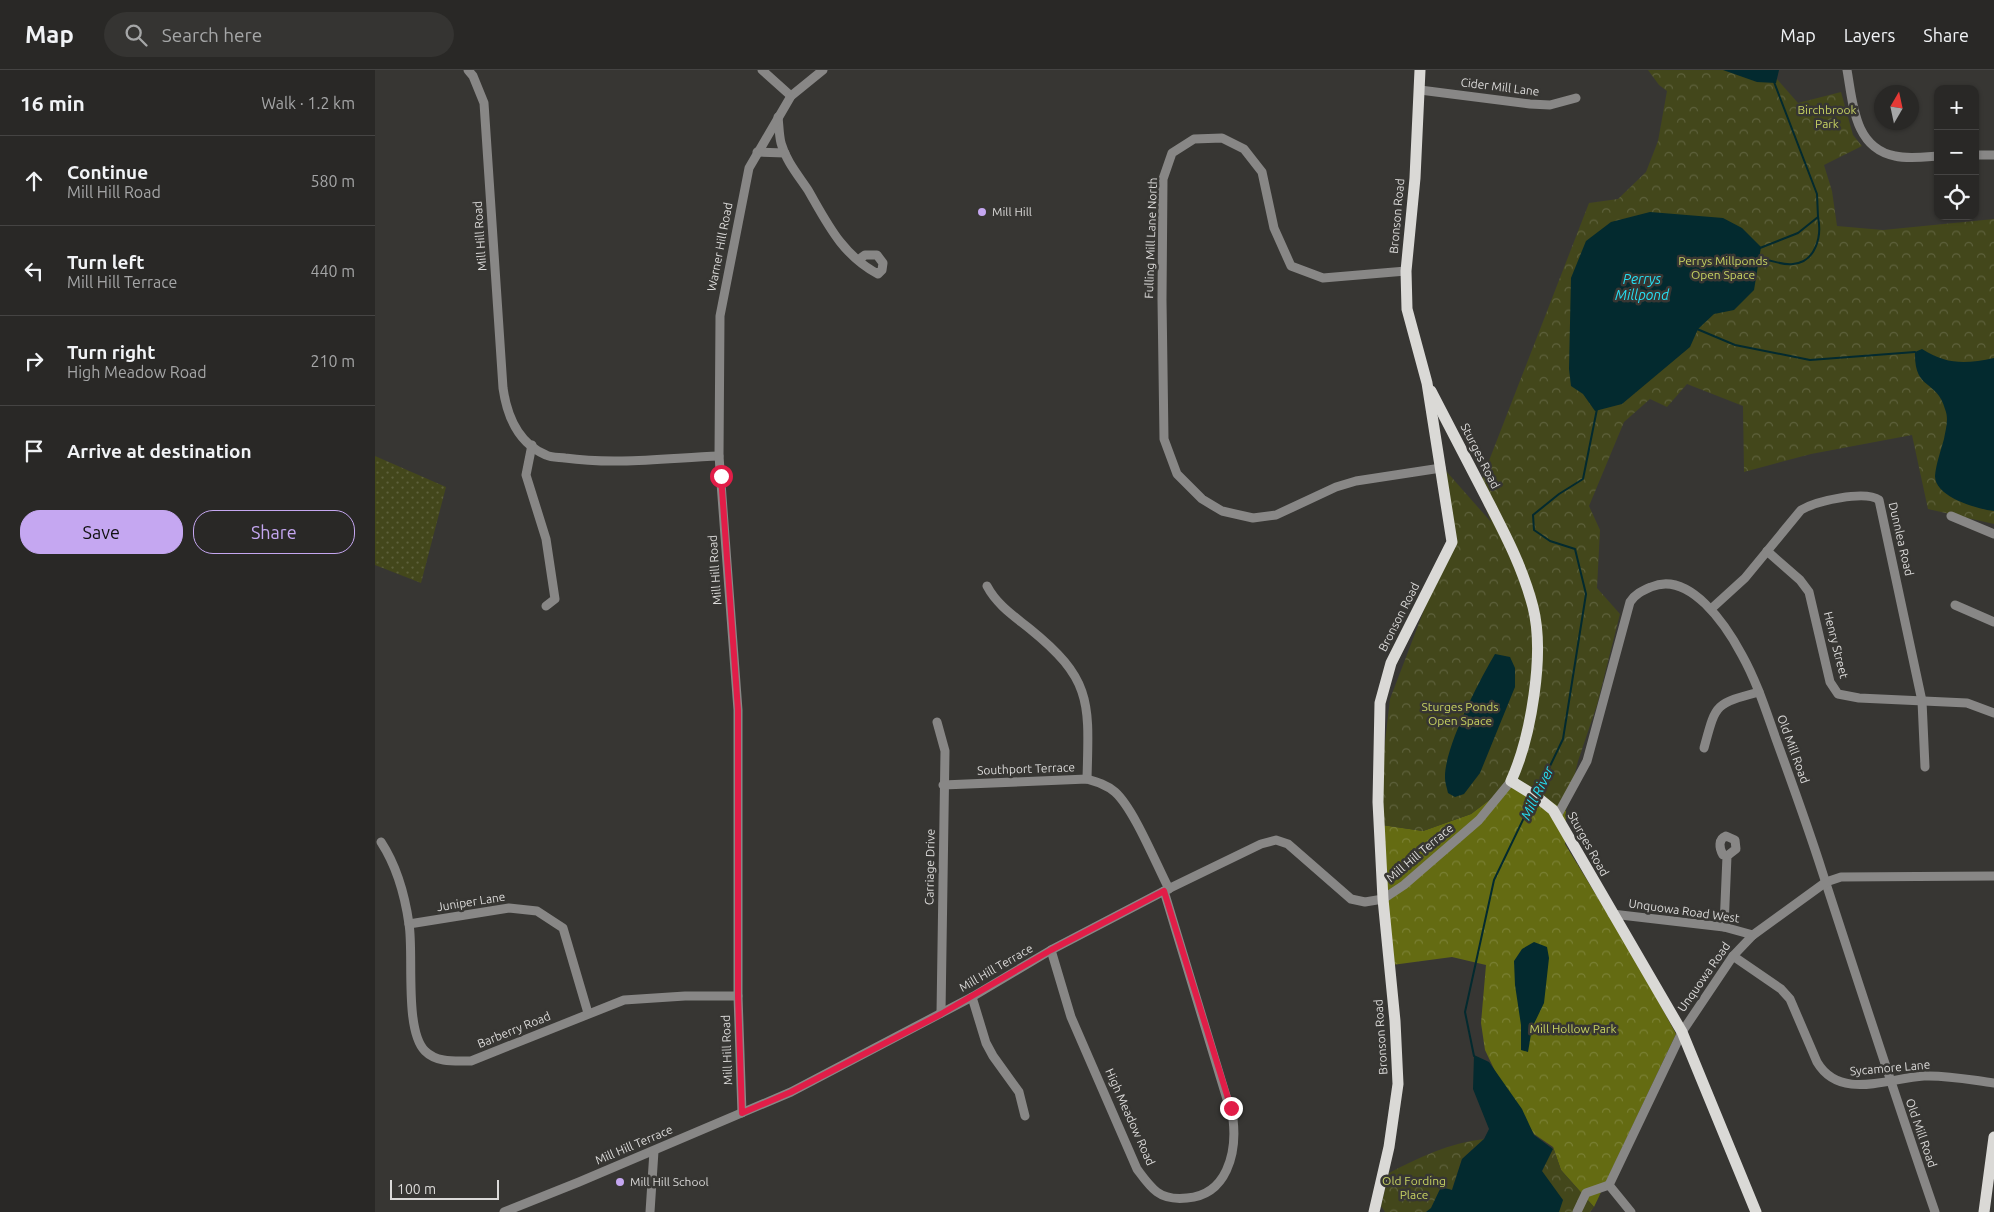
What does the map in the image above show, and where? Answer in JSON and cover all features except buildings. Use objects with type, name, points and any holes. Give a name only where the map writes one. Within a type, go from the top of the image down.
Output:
[{"type":"main road","name":"Bronson Road","points":[[1374,1212],[1389,1147],[1398,1084],[1395,1021],[1383,899],[1378,802],[1380,703],[1391,663],[1452,542],[1427,383],[1407,309],[1406,271],[1420,70]]},
{"type":"main road","name":"Sturges Road","points":[[1427,383],[1518,560],[1533,608],[1537,634],[1537,666],[1532,707],[1511,781],[1522,787],[1555,813],[1682,1032],[1756,1212]]},
{"type":"main road","points":[[1984,1212],[1994,1137]]},
{"type":"street","name":"Mill Hill Road","points":[[468,70],[473,76],[484,103],[506,410],[518,432],[547,456],[591,462],[719,456],[738,710],[738,996],[742,1113]]},
{"type":"street","points":[[762,70],[791,96]]},
{"type":"street","name":"Warner Hill Road","points":[[719,456],[720,316],[747,175],[757,152],[791,96],[823,70]]},
{"type":"street","points":[[1847,70],[1856,119],[1863,134],[1873,145],[1894,156],[1934,156]]},
{"type":"street","name":"Cider Mill Lane","points":[[1420,90],[1530,104],[1550,105],[1576,98]]},
{"type":"street","points":[[778,117],[781,143],[785,153],[836,239],[858,260]]},
{"type":"street","name":"Fulling Mill Lane North","points":[[1406,271],[1323,278],[1291,266],[1274,228],[1261,172],[1244,149],[1222,138],[1194,139],[1172,153],[1163,179],[1162,300],[1165,439],[1177,474],[1202,499],[1222,511],[1253,518],[1277,516],[1336,487],[1356,481],[1441,468]]},
{"type":"street","points":[[757,152],[785,153]]},
{"type":"street","points":[[1979,155],[1994,155]]},
{"type":"street","points":[[532,445],[526,476],[546,539],[555,599],[546,606]]},
{"type":"street","name":"Dunnlea Road","points":[[1711,609],[1745,578],[1796,515],[1805,508],[1862,494],[1879,500],[1922,701],[1925,767]]},
{"type":"street","points":[[1951,516],[1994,534]]},
{"type":"street","name":"Henry Street","points":[[1767,551],[1800,580],[1809,592],[1830,682],[1838,694],[1859,698],[1967,704],[1994,713]]},
{"type":"street","name":"Old Mill Road","points":[[1555,813],[1587,761],[1631,600],[1654,586],[1670,584],[1696,596],[1711,609],[1742,655],[1759,692],[1826,882],[1890,1081],[1935,1212]]},
{"type":"street","name":"Southport Terrace","points":[[943,785],[1087,779],[1087,712],[1081,688],[1073,672],[1056,650],[994,600],[987,586]]},
{"type":"street","points":[[1955,605],[1994,622]]},
{"type":"street","points":[[1704,748],[1712,718],[1718,706],[1731,699],[1759,692]]},
{"type":"street","name":"Carriage Drive","points":[[937,722],[945,751],[941,1014]]},
{"type":"street","name":"High Meadow Road","points":[[1051,950],[1071,1017],[1137,1168],[1148,1184],[1163,1196],[1177,1199],[1204,1194],[1216,1187],[1229,1167],[1234,1142],[1233,1119],[1166,890],[1122,799],[1109,787],[1087,779]]},
{"type":"street","name":"Mill Hill Terrace","points":[[504,1212],[791,1092],[941,1014],[1051,950],[1166,890],[1240,853],[1276,840],[1288,844],[1299,852],[1340,892],[1351,899],[1365,902],[1383,899],[1411,880],[1479,820],[1511,781]]},
{"type":"street","name":"Barberry Road","points":[[381,842],[393,860],[409,924],[413,1025],[424,1051],[445,1062],[471,1061],[624,1000],[685,996],[738,996]]},
{"type":"street","points":[[1724,927],[1727,856]]},
{"type":"street","name":"Unquowa Road","points":[[1609,1185],[1682,1032],[1733,956],[1753,935],[1826,882],[1850,876],[1994,876]]},
{"type":"street","name":"Juniper Lane","points":[[409,924],[449,920],[509,908],[537,911],[563,928],[588,1013]]},
{"type":"street","name":"Unquowa Road West","points":[[1612,914],[1724,927],[1753,935]]},
{"type":"street","name":"Sycamore Lane","points":[[1733,956],[1781,989],[1790,999],[1817,1062],[1829,1077],[1847,1084],[1942,1076],[1994,1083]]},
{"type":"street","points":[[972,997],[987,1043],[993,1056],[1019,1092],[1025,1116]]},
{"type":"street","points":[[650,1212],[654,1150]]},
{"type":"street","points":[[1577,1212],[1586,1193],[1609,1185],[1631,1212]]},
{"type":"green space","name":"Perrys Millponds Open Space","points":[[1648,70],[1769,70],[1798,103],[1841,92],[1853,135],[1862,146],[1824,165],[1832,191],[1837,226],[1883,230],[1994,219],[1994,524],[1928,509],[1912,435],[1811,454],[1744,472],[1743,406],[1687,384],[1667,407],[1650,399],[1624,422],[1589,506],[1600,530],[1597,588],[1620,614],[1597,705],[1578,761],[1566,811],[1517,779],[1471,814],[1423,831],[1382,825],[1383,759],[1390,699],[1450,542],[1446,471],[1491,522],[1478,489],[1589,203],[1618,199],[1646,172],[1658,141],[1667,91],[1659,85]]},
{"type":"green space","points":[[375,456],[446,487],[421,583],[375,565]]},
{"type":"green space","name":"Mill Hollow Park","points":[[1517,779],[1566,811],[1565,844],[1637,962],[1676,1034],[1594,1207],[1561,1170],[1553,1147],[1534,1134],[1495,1071],[1485,1050],[1481,1023],[1486,965],[1452,957],[1392,965],[1382,825],[1423,831],[1471,814]]},
{"type":"green space","name":"Old Fording Place","points":[[1484,1139],[1462,1159],[1452,1190],[1441,1187],[1431,1209],[1426,1212],[1385,1212],[1381,1206],[1389,1173],[1423,1156],[1447,1147]]},
{"type":"green space","points":[[1553,1147],[1561,1170],[1594,1207],[1590,1212],[1558,1212],[1542,1171]]},
{"type":"water","points":[[1723,70],[1779,70],[1776,83],[1757,82]]},
{"type":"water","name":"Perrys Millpond","points":[[1650,212],[1723,218],[1742,228],[1761,247],[1754,290],[1734,310],[1714,314],[1698,329],[1690,347],[1622,404],[1595,411],[1583,394],[1571,386],[1569,369],[1571,278],[1586,241],[1611,222]]},
{"type":"water","points":[[1922,349],[1940,358],[1957,362],[1994,358],[1994,511],[1958,501],[1942,490],[1937,483],[1935,476],[1937,462],[1944,439],[1947,416],[1937,393],[1918,373],[1915,352]]},
{"type":"water","points":[[1495,654],[1510,657],[1515,668],[1515,687],[1480,773],[1464,794],[1455,797],[1448,793],[1445,780],[1450,750],[1472,697]]},
{"type":"water","points":[[1534,942],[1547,947],[1549,958],[1544,1003],[1532,1028],[1528,1052],[1521,1050],[1521,1025],[1515,985],[1514,961],[1522,949]]},
{"type":"water","points":[[1474,1055],[1489,1062],[1522,1109],[1534,1135],[1553,1149],[1542,1171],[1563,1200],[1559,1212],[1426,1212],[1431,1208],[1441,1187],[1452,1190],[1462,1159],[1484,1139],[1489,1129],[1473,1089]]},
{"type":"waterway","name":"Mill River","points":[[1760,248],[1798,233],[1818,217],[1817,194],[1774,82]]},
{"type":"waterway","points":[[1757,259],[1793,264],[1807,258],[1816,247],[1818,240],[1818,217]]},
{"type":"waterway","points":[[1697,329],[1735,345],[1810,360],[1915,352]]},
{"type":"waterway","name":"Mill River","points":[[1537,793],[1563,739],[1586,594],[1575,549],[1550,541],[1534,530],[1533,515],[1559,494],[1583,479],[1597,409]]},
{"type":"waterway","name":"Mill River","points":[[1474,1056],[1465,1012],[1494,880],[1533,799]]},
{"type":"place","name":"Mill Hill","points":[[982,212]]},
{"type":"place","name":"Mill Hill School","points":[[620,1182]]},
{"type":"route","points":[[721,476],[738,710],[738,996],[742,1113],[791,1092],[941,1014],[1051,950],[1164,891],[1231,1108]]},
{"type":"park label","name":"Birchbrook Park","points":[[1827,117]]},
{"type":"park label","name":"Sturges Ponds Open Space","points":[[1460,714]]}]
